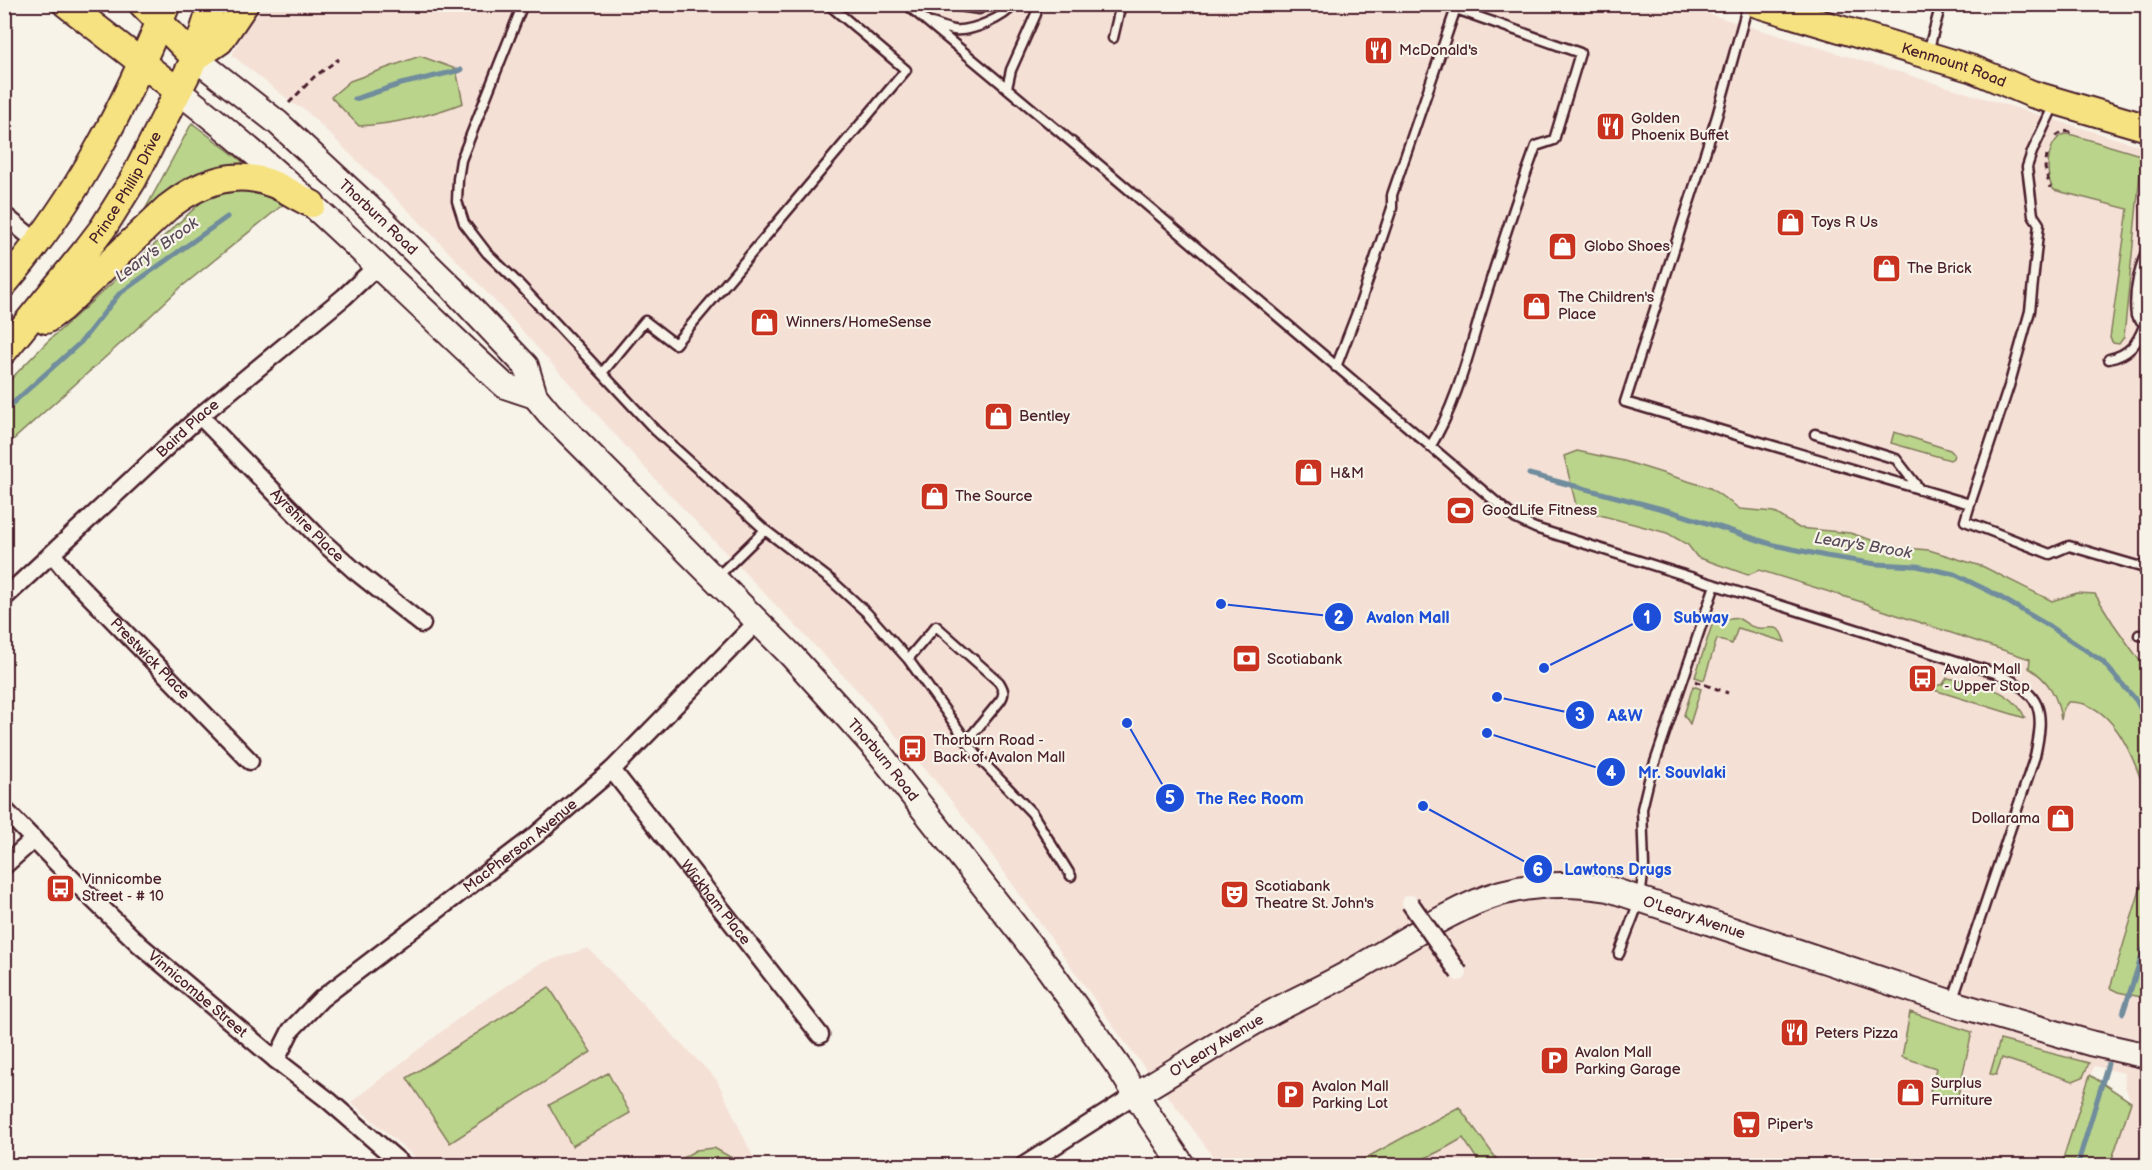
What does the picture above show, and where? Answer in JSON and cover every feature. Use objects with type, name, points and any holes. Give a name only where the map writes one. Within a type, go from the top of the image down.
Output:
[{"type":"main road","points":[[66,4],[232,132],[505,386],[535,396]]},
{"type":"main road","name":"Prince Phillip Drive","points":[[5,351],[64,280],[103,228],[151,148],[195,58],[212,4]]},
{"type":"main road","points":[[156,10],[195,58],[220,41],[245,4]]},
{"type":"main road","name":"Kenmount Road","points":[[1757,4],[1973,69],[2032,94],[2148,128]]},
{"type":"main road","points":[[4,284],[38,243],[79,185],[142,63],[156,10]]},
{"type":"main road","name":"Thorburn Road","points":[[195,58],[278,123],[445,281],[526,366],[535,396],[549,413],[716,578],[847,716],[932,818],[1048,968],[1118,1066],[1184,1166]]},
{"type":"main road","points":[[5,351],[63,308],[167,208],[184,194],[200,186],[233,177],[250,177],[272,183],[312,204]]},
{"type":"main road","name":"O'Leary Avenue","points":[[1136,1094],[1280,1008],[1336,981],[1463,908],[1482,899],[1518,889],[1572,885],[1609,889],[1952,1003],[2090,1043],[2140,1054]]},
{"type":"street","points":[[4,214],[38,243]]},
{"type":"street","name":"Baird Place","points":[[4,598],[53,555],[200,416],[344,297],[377,266]]},
{"type":"street","name":"Ayrshire Place","points":[[200,416],[325,544],[384,595],[422,624]]},
{"type":"street","name":"Prestwick Place","points":[[53,555],[250,761]]},
{"type":"street","name":"MacPherson Avenue","points":[[276,1060],[291,1030],[321,999],[537,835],[612,770],[758,621]]},
{"type":"street","name":"Wickham Place","points":[[612,770],[820,1035]]},
{"type":"street","name":"Vinnicombe Street","points":[[4,809],[140,945],[276,1060],[328,1100],[404,1166]]},
{"type":"street","points":[[4,866],[34,839]]},
{"type":"street","points":[[1410,903],[1459,974]]},
{"type":"street","points":[[1023,1166],[1136,1094]]},
{"type":"lane","points":[[523,4],[462,160],[457,201],[464,224],[487,253],[655,430],[765,530],[832,581],[866,612],[908,659],[979,758],[1032,813],[1071,876]]},
{"type":"lane","points":[[602,373],[645,321],[675,344],[906,70],[828,4]]},
{"type":"lane","points":[[906,4],[1516,519],[1535,528],[1998,674],[2027,690],[2036,702],[2040,714],[2035,756],[1952,1003]]},
{"type":"lane","points":[[945,4],[979,9],[986,4]]},
{"type":"lane","points":[[928,22],[955,30],[977,27],[994,20],[1014,4]]},
{"type":"lane","points":[[1007,88],[1011,70],[1036,14],[1037,4]]},
{"type":"lane","points":[[1113,38],[1121,4]]},
{"type":"lane","points":[[1748,4],[1717,116],[1624,402],[1970,504]]},
{"type":"lane","points":[[1927,55],[1941,4]]},
{"type":"lane","points":[[1336,368],[1392,208],[1392,195],[1456,7],[1580,53],[1554,140],[1536,146],[1501,244],[1463,370],[1443,426],[1430,447]]},
{"type":"lane","points":[[2056,101],[2027,167],[2033,215],[2039,224],[2030,311],[2009,386],[1965,521],[2050,554],[2069,546],[2148,569]]},
{"type":"lane","points":[[2109,359],[2126,354],[2139,341],[2146,327],[2136,316],[2134,302],[2142,260],[2148,247]]},
{"type":"lane","points":[[2148,283],[2144,304],[2148,313]]},
{"type":"lane","points":[[1815,434],[1896,459],[1920,490]]},
{"type":"lane","points":[[716,578],[765,530]]},
{"type":"lane","points":[[1619,954],[1640,899],[1644,866],[1642,810],[1652,772],[1716,585]]},
{"type":"lane","points":[[908,659],[936,626],[999,682],[1004,689],[1004,696],[967,741]]},
{"type":"path","points":[[289,103],[314,77],[339,59]]},
{"type":"path","points":[[2052,140],[2057,134],[2071,132]]},
{"type":"path","points":[[2047,152],[2045,168],[2050,188]]},
{"type":"path","points":[[1693,680],[1728,693]]},
{"type":"shaded area","points":[[259,4],[1679,5],[2147,148],[2147,1165],[2110,1165],[2131,1102],[2125,1086],[2124,1073],[2094,1066],[2061,1165],[1219,1165],[1126,1044],[943,790],[857,690],[653,477],[509,316],[425,227],[304,109],[295,105],[233,56]]},
{"type":"shaded area","points":[[588,948],[717,1080],[757,1165],[424,1165],[351,1102],[468,1011],[539,964]]},
{"type":"green space","points":[[420,56],[456,69],[463,103],[412,119],[359,126],[331,97],[350,81]]},
{"type":"green space","points":[[192,123],[242,161],[242,166],[141,217]]},
{"type":"green space","points":[[2065,134],[2147,157],[2147,173],[2140,173],[2124,337],[2119,344],[2113,343],[2110,338],[2128,209],[2054,190],[2049,177],[2049,159],[2054,143]]},
{"type":"green space","points":[[244,190],[268,194],[285,203],[180,288],[5,447],[5,385],[47,342],[205,199],[223,191]]},
{"type":"green space","points":[[1894,432],[1950,450],[1954,454],[1953,458],[1950,460],[1891,443]]},
{"type":"green space","points":[[1577,451],[1624,461],[1710,488],[1740,509],[1774,512],[1799,528],[1850,533],[1893,547],[1929,550],[1984,567],[2052,601],[2077,593],[2095,594],[2147,671],[2147,796],[2129,750],[2110,722],[2098,711],[2084,704],[2068,702],[2063,709],[2061,720],[2055,697],[2042,678],[2029,668],[2030,659],[1759,570],[1748,575],[1697,557],[1688,545],[1667,533],[1577,509],[1564,456]]},
{"type":"green space","points":[[1718,614],[1722,622],[1738,618],[1752,627],[1778,629],[1785,642],[1738,628],[1732,644],[1717,639],[1704,680],[1695,677],[1712,625]]},
{"type":"green space","points":[[1947,678],[1981,685],[2002,693],[2012,700],[2025,718],[1934,690],[1935,686],[1943,684]]},
{"type":"green space","points":[[1693,686],[1701,689],[1690,724],[1684,715]]},
{"type":"green space","points":[[2147,867],[2148,994],[2145,998],[2110,988]]},
{"type":"green space","points":[[549,987],[591,1052],[450,1143],[407,1078]]},
{"type":"green space","points":[[1910,1012],[1972,1032],[1957,1100],[1930,1092],[1936,1068],[1902,1057]]},
{"type":"green space","points":[[2000,1040],[2089,1063],[2083,1077],[2073,1081],[2002,1058],[1996,1075],[1990,1074]]},
{"type":"green space","points":[[608,1073],[630,1113],[572,1146],[549,1105]]},
{"type":"green space","points":[[2090,1075],[2131,1102],[2110,1165],[2061,1165]]},
{"type":"green space","points":[[1459,1107],[1501,1165],[1481,1165],[1463,1138],[1414,1162],[1353,1165]]},
{"type":"green space","points":[[714,1148],[734,1159],[737,1165],[676,1166],[674,1163],[696,1150]]},
{"type":"waterway","name":"Leary's Brook","points":[[355,99],[401,84],[461,70]]},
{"type":"waterway","name":"Leary's Brook","points":[[4,411],[81,342],[119,294],[227,217]]},
{"type":"waterway","name":"Leary's Brook","points":[[1529,474],[1670,511],[1774,545],[1826,556],[1876,564],[1917,566],[1954,574],[1993,593],[2102,661],[2136,700],[2148,724]]},
{"type":"waterway","name":"Leary's Brook","points":[[2123,1013],[2148,937]]},
{"type":"waterway","name":"Leary's Brook","points":[[2077,1166],[2108,1064]]},
{"type":"place","name":"McDonald's","points":[[1378,50]]},
{"type":"place","name":"Golden Phoenix Buffet","points":[[1610,127]]},
{"type":"place","name":"Toys R Us","points":[[1790,222]]},
{"type":"place","name":"Globo Shoes","points":[[1563,246]]},
{"type":"place","name":"The Brick","points":[[1886,268]]},
{"type":"place","name":"The Children's Place","points":[[1537,306]]},
{"type":"place","name":"Winners/HomeSense","points":[[765,322]]},
{"type":"place","name":"Bentley","points":[[998,416]]},
{"type":"place","name":"H&M","points":[[1309,473]]},
{"type":"place","name":"The Source","points":[[934,496]]},
{"type":"place","name":"GoodLife Fitness","points":[[1461,510]]},
{"type":"place","name":"Avalon Mall","points":[[1221,604]]},
{"type":"place","name":"Scotiabank","points":[[1246,659]]},
{"type":"place","name":"Subway","points":[[1544,668]]},
{"type":"place","name":"Avalon Mall - Upper Stop","points":[[1923,678]]},
{"type":"place","name":"A&W","points":[[1497,697]]},
{"type":"place","name":"The Rec Room","points":[[1127,723]]},
{"type":"place","name":"Mr. Souvlaki","points":[[1487,733]]},
{"type":"place","name":"Thorburn Road - Back of Avalon Mall","points":[[912,749]]},
{"type":"place","name":"Lawtons Drugs","points":[[1423,806]]},
{"type":"place","name":"Dollarama","points":[[2061,818]]},
{"type":"place","name":"Vinnicombe Street - # 10","points":[[61,888]]},
{"type":"place","name":"Scotiabank Theatre St. John's","points":[[1234,895]]},
{"type":"place","name":"Peters Pizza","points":[[1794,1033]]},
{"type":"place","name":"Avalon Mall Parking Garage","points":[[1554,1061]]},
{"type":"place","name":"Surplus Furniture","points":[[1910,1092]]},
{"type":"place","name":"Avalon Mall Parking Lot","points":[[1291,1095]]},
{"type":"place","name":"Piper's","points":[[1746,1124]]}]
